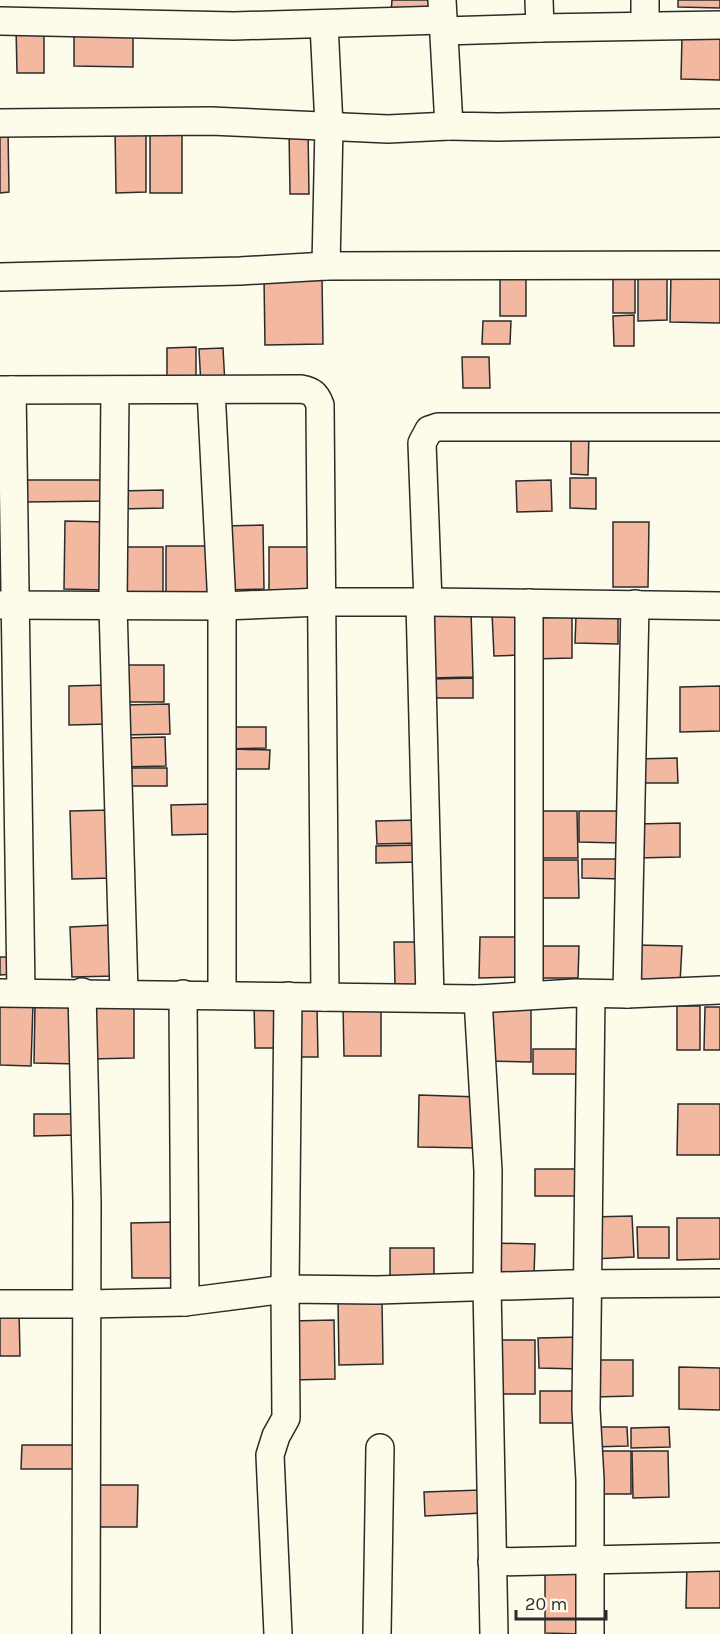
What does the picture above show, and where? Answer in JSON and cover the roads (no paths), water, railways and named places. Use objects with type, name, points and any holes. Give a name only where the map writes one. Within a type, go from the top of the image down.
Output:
[{"type":"street","points":[[539,0],[540,28]]},
{"type":"street","points":[[0,21],[234,26],[324,24],[443,17],[540,28],[645,13],[720,25]]},
{"type":"street","points":[[443,17],[449,126]]},
{"type":"street","points":[[324,24],[329,126],[327,266]]},
{"type":"street","points":[[0,123],[212,121],[388,129],[449,126],[720,123]]},
{"type":"street","points":[[0,277],[240,271],[327,266],[720,265]]},
{"type":"street","points":[[325,997],[320,405],[317,396],[301,388],[6,390],[10,993],[82,992],[325,997],[478,999],[529,995],[720,990]]},
{"type":"street","points":[[114,390],[113,606],[124,993]]},
{"type":"street","points":[[211,390],[222,606],[222,995]]},
{"type":"street","points":[[430,998],[422,443],[429,430],[438,427],[720,427]]},
{"type":"street","points":[[7,605],[222,606],[321,602],[424,602],[720,606]]},
{"type":"street","points":[[529,603],[529,995]]},
{"type":"street","points":[[627,994],[635,604]]},
{"type":"street","points":[[82,992],[87,1202],[86,1634]]},
{"type":"street","points":[[183,994],[184,1302]]},
{"type":"street","points":[[590,1634],[590,1480],[586,1408],[591,994]]},
{"type":"street","points":[[278,1634],[270,1455],[276,1436],[286,1418],[288,996]]},
{"type":"street","points":[[478,999],[488,1171],[487,1287],[494,1634]]},
{"type":"street","points":[[0,1304],[86,1305],[184,1302],[285,1289],[377,1290],[720,1283]]},
{"type":"street","points":[[377,1634],[380,1448]]},
{"type":"street","points":[[492,1562],[720,1557]]}]
